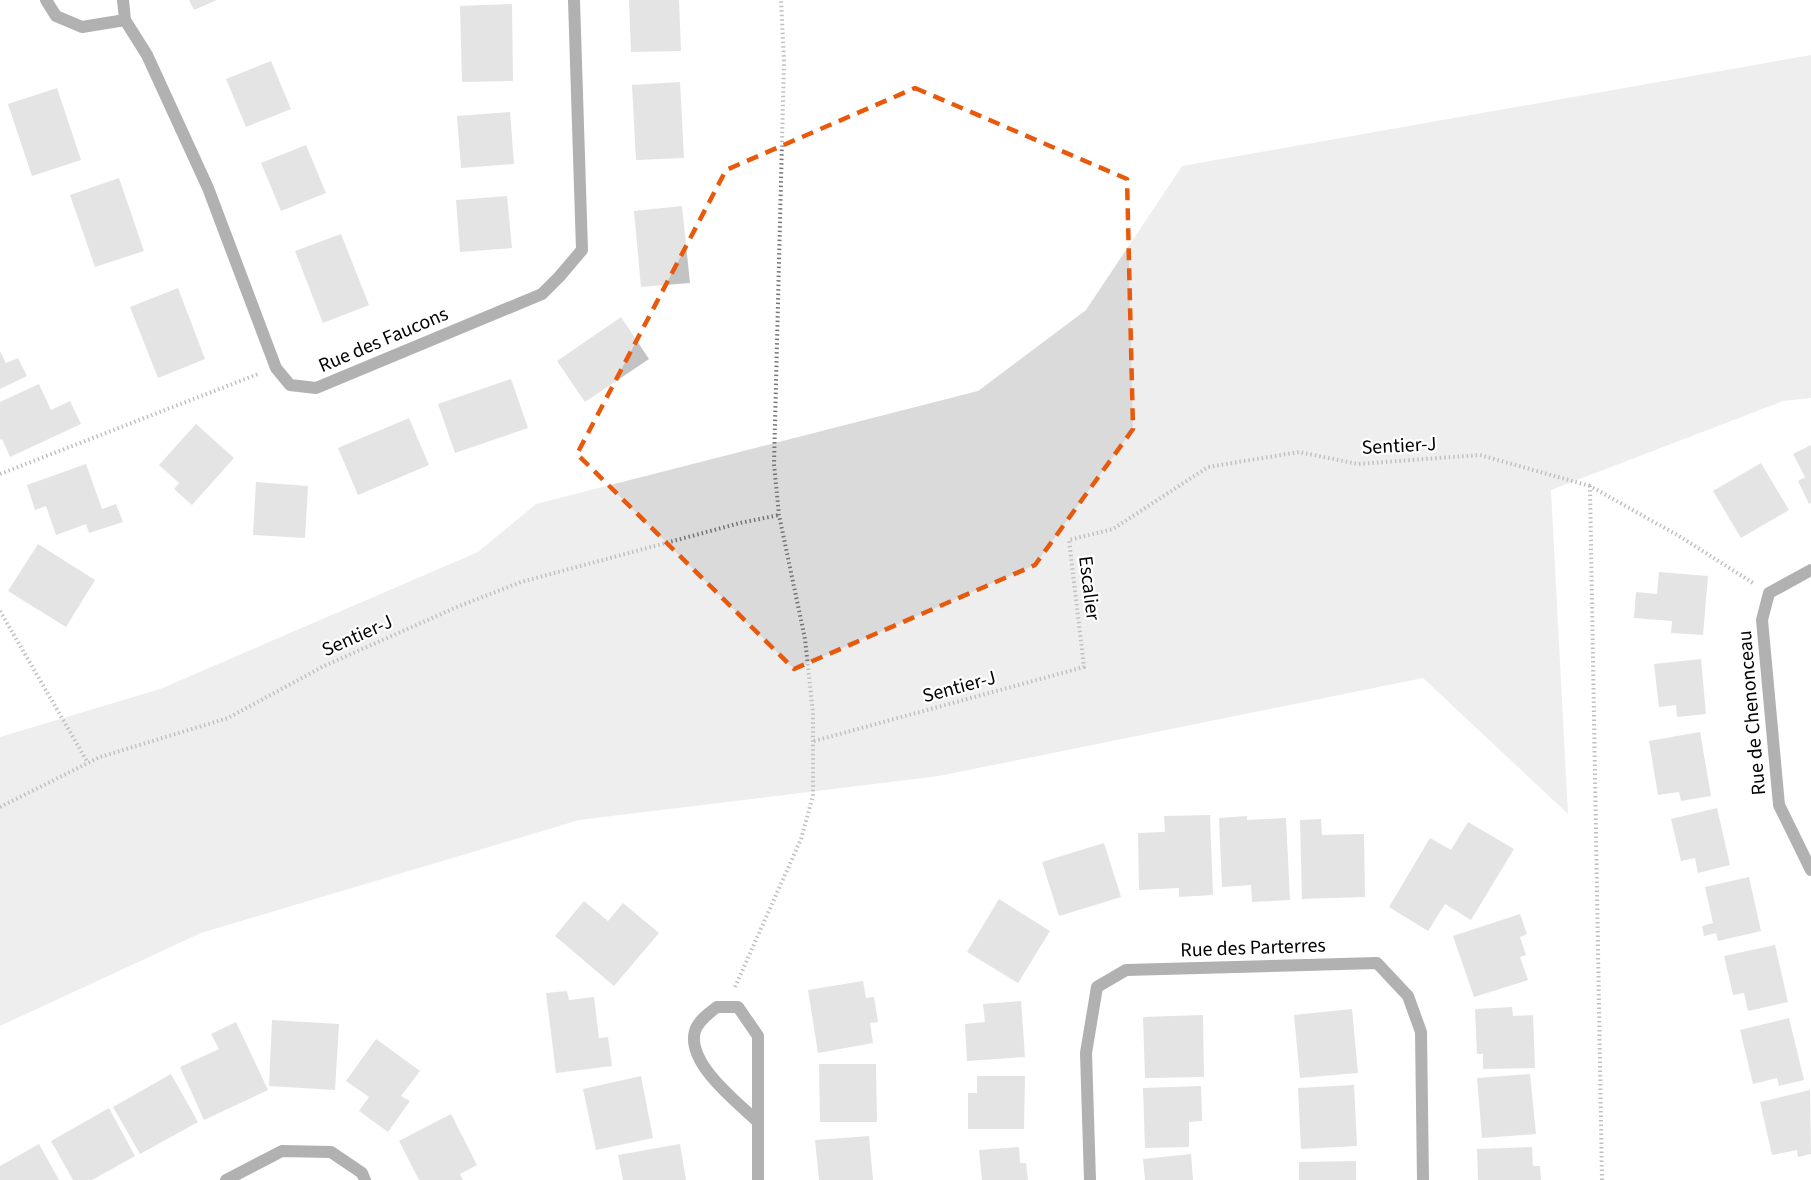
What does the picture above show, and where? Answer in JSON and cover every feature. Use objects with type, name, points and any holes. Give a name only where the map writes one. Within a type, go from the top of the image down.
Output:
[{"type":"street","points":[[46,0],[56,16],[82,27],[125,20]]},
{"type":"street","points":[[123,0],[125,20],[147,55],[208,188],[276,368]]},
{"type":"street","name":"Rue des Faucons","points":[[276,368],[290,385],[316,388],[542,294],[582,250],[574,0]]},
{"type":"street","points":[[1769,593],[1811,570]]},
{"type":"street","name":"Rue de Chenonceau","points":[[1769,593],[1762,620],[1779,806],[1811,870]]},
{"type":"street","name":"Rue des Parterres","points":[[1089,1180],[1086,1053],[1097,987],[1126,970],[1377,963],[1408,996],[1421,1032],[1423,1180]]},
{"type":"street","points":[[758,1120],[719,1087],[702,1065],[696,1050],[695,1032],[706,1016],[717,1007],[738,1008],[758,1036],[758,1120],[758,1180]]},
{"type":"street","points":[[226,1180],[282,1151],[331,1152],[362,1173],[365,1180]]},
{"type":"path","points":[[728,1007],[738,979],[801,839],[813,796],[813,713],[805,639],[779,515],[774,464],[784,61],[781,0]]},
{"type":"path","points":[[0,474],[276,368]]},
{"type":"path","name":"Sentier-J","points":[[1069,540],[1113,529],[1208,467],[1299,453],[1359,464],[1480,455],[1590,486],[1679,536],[1769,593]]},
{"type":"path","points":[[1590,486],[1602,1180]]},
{"type":"path","name":"Sentier-J","points":[[0,807],[100,757],[228,718],[324,666],[457,607],[521,582],[740,523],[779,515]]},
{"type":"path","name":"Escalier","points":[[1069,540],[1081,640]]},
{"type":"path","points":[[0,611],[88,763]]},
{"type":"path","name":"Sentier-J","points":[[814,741],[1084,667],[1081,640]]},
{"type":"highlighted area","points":[[915,88],[1127,179],[1133,429],[1035,565],[794,669],[577,454],[726,170]]},
{"type":"shaded area","points":[[1811,55],[1811,398],[1783,401],[1551,490],[1568,814],[1423,678],[939,776],[579,820],[201,933],[0,1026],[0,737],[160,689],[478,552],[536,504],[978,391],[1086,310],[1182,166]]},
{"type":"building","points":[[189,0],[217,0],[194,10]]},
{"type":"building","points":[[629,0],[679,0],[681,51],[631,52]]},
{"type":"building","points":[[512,4],[513,81],[462,82],[460,6]]},
{"type":"building","points":[[271,61],[291,109],[246,127],[226,79]]},
{"type":"building","points":[[680,82],[684,158],[636,160],[632,85]]},
{"type":"building","points":[[57,88],[81,160],[32,176],[8,104]]},
{"type":"building","points":[[510,112],[514,164],[461,168],[457,116]]},
{"type":"building","points":[[306,145],[326,193],[281,211],[261,163]]},
{"type":"building","points":[[119,178],[144,251],[95,267],[70,195]]},
{"type":"building","points":[[507,196],[512,248],[460,252],[456,200]]},
{"type":"building","points":[[682,206],[690,283],[641,287],[634,211]]},
{"type":"building","points":[[341,234],[369,305],[323,323],[295,251]]},
{"type":"building","points":[[178,288],[205,359],[158,378],[130,307]]},
{"type":"building","points":[[621,317],[649,359],[585,402],[557,361]]},
{"type":"building","points":[[0,351],[6,363],[18,358],[27,376],[0,389]]},
{"type":"building","points":[[511,379],[528,428],[455,453],[438,404]]},
{"type":"building","points":[[39,384],[51,410],[70,401],[81,424],[10,457],[2,439],[0,440],[0,402]]},
{"type":"building","points":[[409,418],[429,465],[358,495],[338,448]]},
{"type":"building","points":[[196,424],[234,458],[192,505],[174,489],[179,483],[159,465]]},
{"type":"building","points":[[1811,445],[1811,503],[1809,504],[1798,481],[1805,477],[1793,454]]},
{"type":"building","points":[[1761,463],[1789,510],[1741,538],[1713,491]]},
{"type":"building","points":[[86,464],[102,509],[116,504],[123,522],[89,533],[86,524],[56,535],[46,506],[35,510],[27,485]]},
{"type":"building","points":[[256,482],[308,486],[305,538],[253,535]]},
{"type":"building","points":[[38,544],[95,580],[66,627],[8,591]]},
{"type":"building","points":[[1659,572],[1708,576],[1703,635],[1671,633],[1672,621],[1634,618],[1636,592],[1657,594]]},
{"type":"building","points":[[1701,659],[1706,714],[1677,717],[1676,705],[1659,707],[1654,664]]},
{"type":"building","points":[[1700,732],[1711,796],[1681,801],[1679,792],[1658,795],[1649,741]]},
{"type":"building","points":[[1717,808],[1730,865],[1698,873],[1695,858],[1681,861],[1671,819]]},
{"type":"building","points":[[1210,815],[1213,895],[1179,897],[1179,888],[1139,890],[1138,833],[1165,832],[1164,816]]},
{"type":"building","points":[[1247,816],[1247,820],[1286,818],[1290,900],[1252,902],[1251,885],[1222,887],[1219,818]]},
{"type":"building","points":[[1321,819],[1322,835],[1364,834],[1365,897],[1302,899],[1300,820]]},
{"type":"building","points":[[1468,822],[1514,849],[1471,920],[1445,904],[1428,931],[1389,907],[1430,838],[1451,850]]},
{"type":"building","points":[[1104,843],[1121,897],[1059,916],[1042,862]]},
{"type":"building","points":[[1749,877],[1761,931],[1718,941],[1716,933],[1704,936],[1702,926],[1713,923],[1705,887]]},
{"type":"building","points":[[999,899],[1050,931],[1018,983],[967,952]]},
{"type":"building","points":[[584,901],[608,921],[623,903],[659,933],[614,986],[555,936]]},
{"type":"building","points":[[1520,914],[1527,934],[1520,937],[1526,955],[1520,957],[1528,980],[1474,997],[1453,936]]},
{"type":"building","points":[[1775,945],[1788,1002],[1748,1011],[1744,993],[1733,995],[1724,956]]},
{"type":"building","points":[[863,981],[866,998],[874,997],[878,1022],[870,1023],[873,1043],[818,1053],[808,990]]},
{"type":"building","points":[[567,991],[569,1000],[594,997],[599,1038],[608,1037],[612,1066],[556,1073],[546,993]]},
{"type":"building","points":[[1021,1001],[1025,1057],[967,1061],[965,1024],[985,1022],[983,1004]]},
{"type":"building","points":[[1512,1007],[1513,1016],[1533,1015],[1535,1068],[1483,1069],[1483,1054],[1477,1054],[1475,1009]]},
{"type":"building","points":[[1352,1009],[1358,1073],[1300,1078],[1294,1015]]},
{"type":"building","points":[[1203,1015],[1204,1077],[1145,1078],[1143,1017]]},
{"type":"building","points":[[1789,1018],[1804,1080],[1779,1086],[1777,1078],[1753,1084],[1740,1030]]},
{"type":"building","points":[[272,1020],[339,1024],[335,1090],[269,1086]]},
{"type":"building","points":[[236,1022],[268,1090],[204,1120],[180,1067],[219,1049],[211,1034]]},
{"type":"building","points":[[376,1039],[420,1071],[401,1096],[410,1101],[388,1132],[359,1111],[369,1097],[346,1081]]},
{"type":"building","points":[[819,1064],[876,1064],[877,1122],[820,1122]]},
{"type":"building","points":[[171,1074],[198,1122],[140,1154],[113,1107]]},
{"type":"building","points":[[1530,1074],[1536,1134],[1482,1138],[1477,1078]]},
{"type":"building","points":[[641,1076],[653,1138],[596,1150],[583,1089]]},
{"type":"building","points":[[977,1076],[1025,1076],[1024,1129],[968,1129],[968,1093],[977,1093]]},
{"type":"building","points":[[1354,1085],[1357,1146],[1301,1149],[1298,1088]]},
{"type":"building","points":[[1201,1086],[1202,1121],[1189,1122],[1189,1147],[1145,1148],[1143,1088]]},
{"type":"building","points":[[1810,1090],[1811,1154],[1798,1157],[1797,1150],[1772,1155],[1760,1102]]},
{"type":"building","points":[[109,1108],[135,1156],[92,1180],[73,1180],[51,1141]]},
{"type":"building","points":[[451,1114],[477,1165],[460,1174],[463,1180],[419,1180],[399,1141]]},
{"type":"building","points":[[869,1136],[873,1180],[819,1180],[815,1140]]},
{"type":"building","points":[[39,1144],[59,1180],[0,1180],[0,1166]]},
{"type":"building","points":[[680,1144],[686,1180],[623,1180],[618,1155]]},
{"type":"building","points":[[1019,1147],[1020,1163],[1026,1163],[1028,1180],[982,1180],[979,1150]]},
{"type":"building","points":[[1532,1147],[1533,1166],[1540,1166],[1541,1180],[1478,1180],[1477,1149]]},
{"type":"building","points":[[1191,1154],[1193,1180],[1145,1180],[1143,1159]]},
{"type":"building","points":[[1356,1161],[1356,1180],[1299,1180],[1299,1162]]}]
